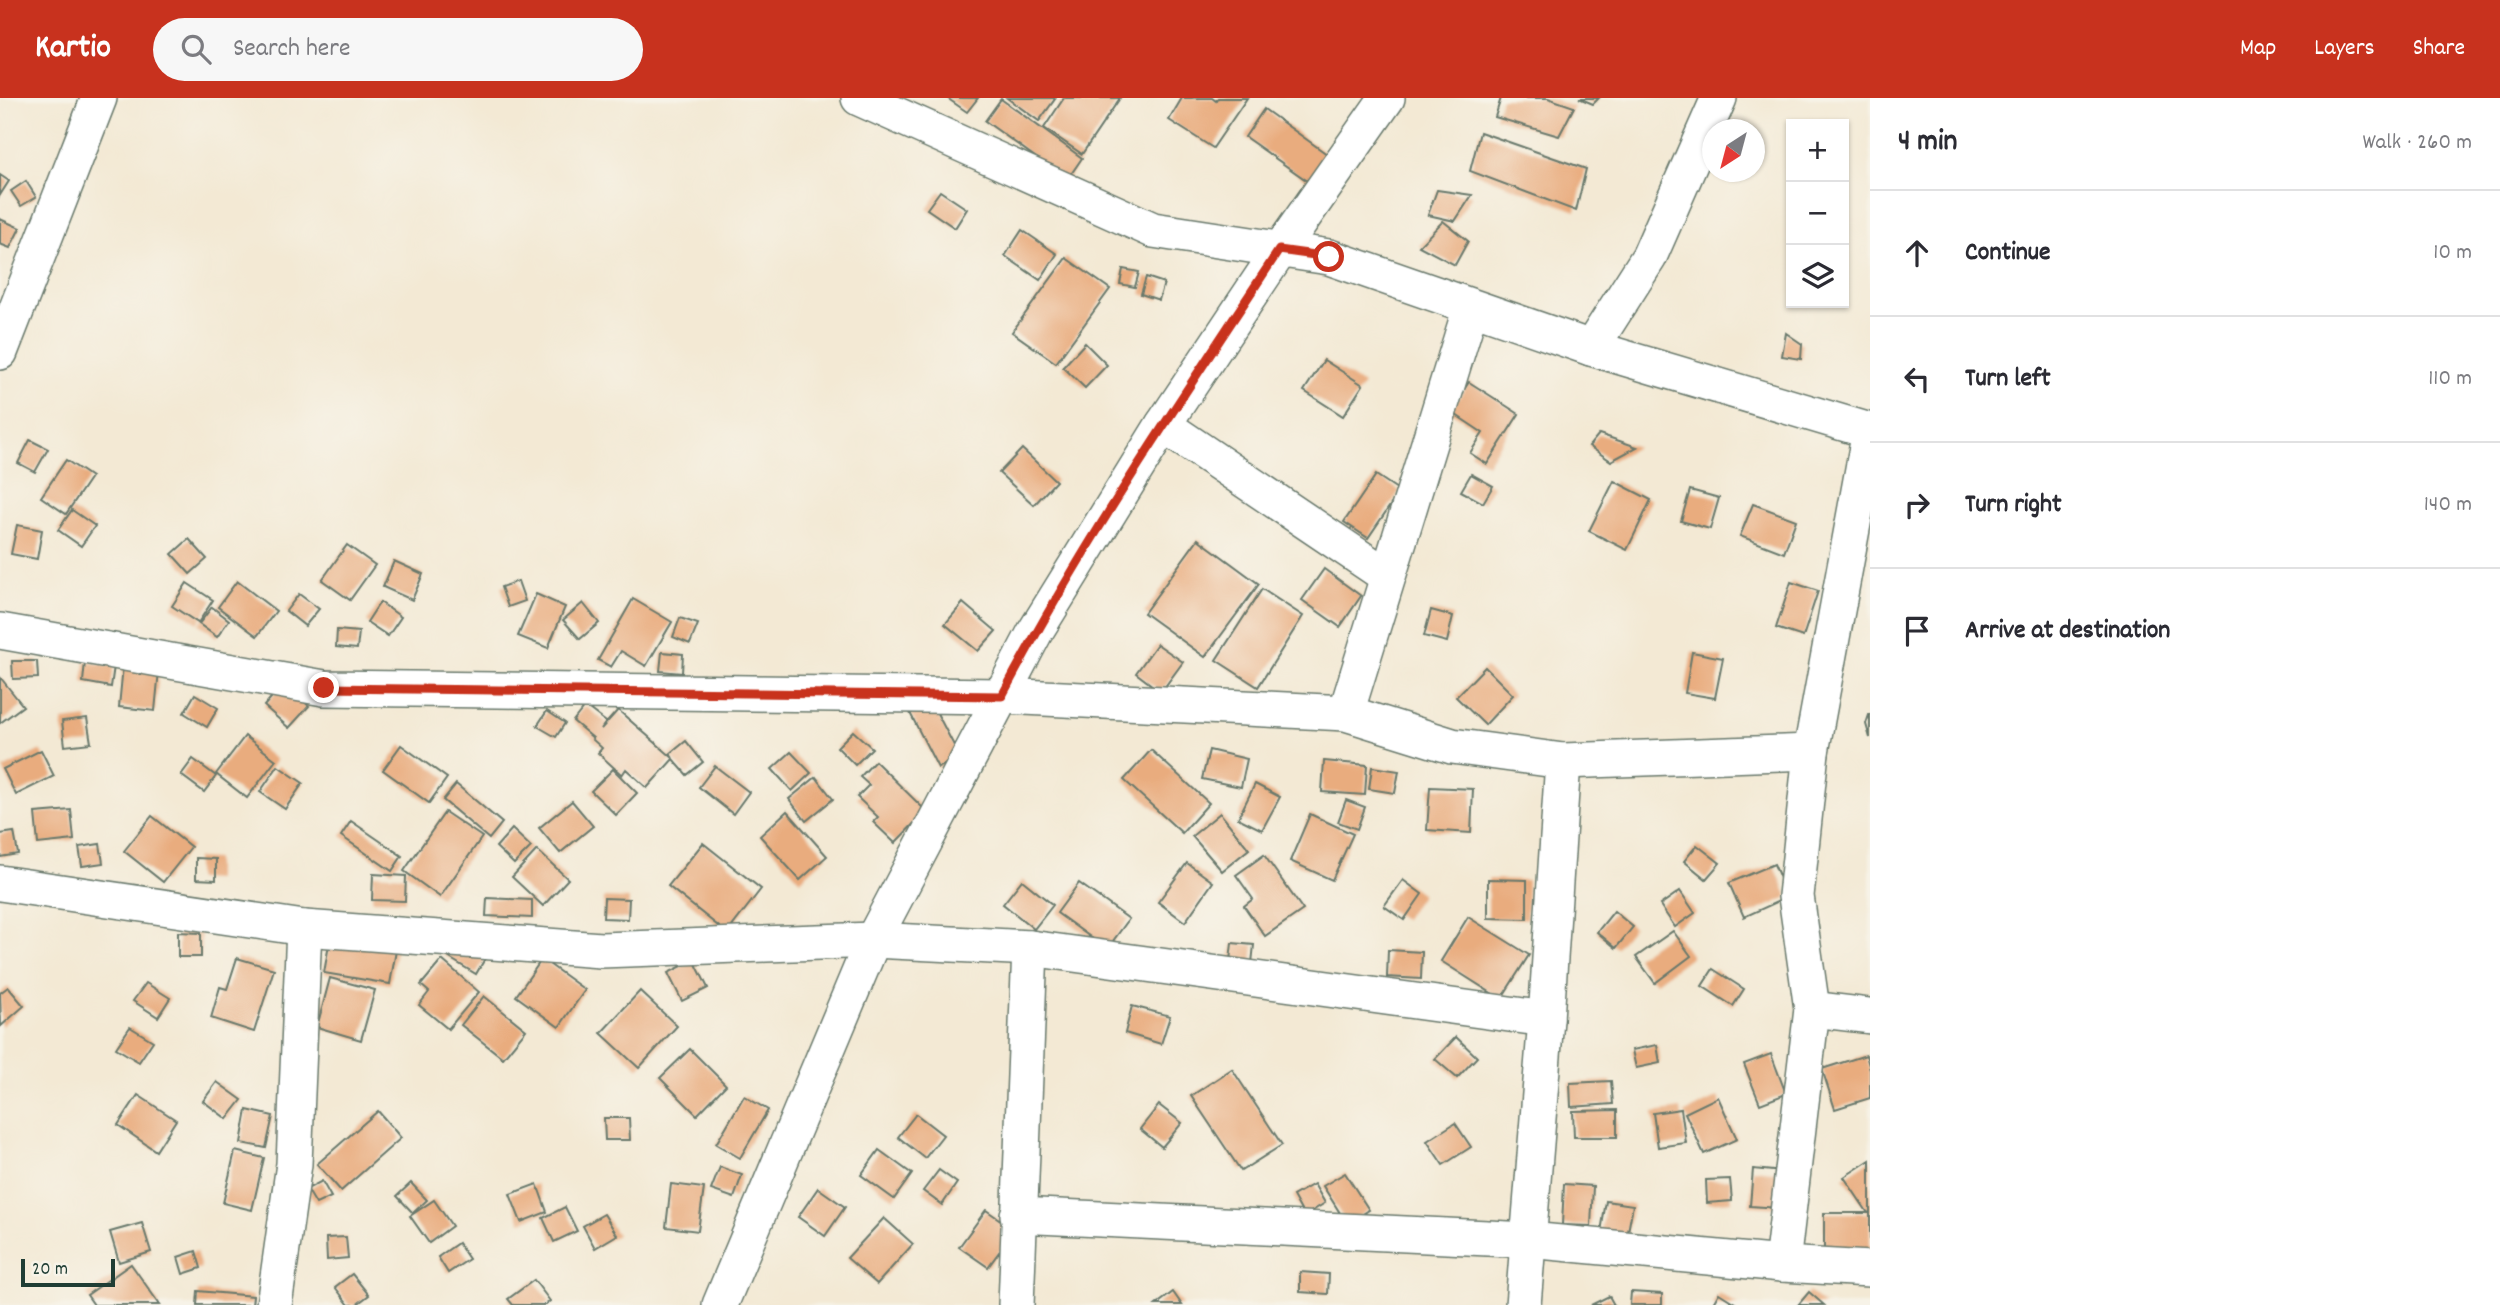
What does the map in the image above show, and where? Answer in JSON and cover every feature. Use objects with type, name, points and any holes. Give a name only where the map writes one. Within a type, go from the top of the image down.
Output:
[{"type":"street","points":[[0,352],[11,292],[99,98]]},
{"type":"street","points":[[859,98],[1153,230],[1329,257],[1591,348],[1870,431],[1811,752],[1796,896],[1812,1009],[1782,1264]]},
{"type":"street","points":[[720,1305],[873,940],[1035,632],[1163,425],[1279,250],[1387,98]]},
{"type":"street","points":[[1591,348],[1649,257],[1719,98]]},
{"type":"street","points":[[1346,713],[1471,307]]},
{"type":"street","points":[[1163,425],[1387,576]]},
{"type":"street","points":[[0,631],[324,688],[1002,696],[1346,713],[1452,746],[1563,761],[1811,752]]},
{"type":"street","points":[[1523,1305],[1563,761]]},
{"type":"street","points":[[0,883],[304,928],[601,950],[873,940],[1030,948],[1546,1019]]},
{"type":"street","points":[[274,1305],[294,1164],[304,928]]},
{"type":"street","points":[[1016,1305],[1030,948]]},
{"type":"street","points":[[1812,1009],[1870,1016]]},
{"type":"street","points":[[1018,1215],[1529,1240],[1782,1264],[1870,1269]]},
{"type":"building","points":[[947,98],[978,98],[967,112]]},
{"type":"building","points":[[1007,98],[1053,98],[1055,99],[1039,121]]},
{"type":"building","points":[[1064,98],[1120,98],[1082,154],[1044,128]]},
{"type":"building","points":[[1182,98],[1212,98],[1216,101],[1218,98],[1247,98],[1213,148],[1169,120]]},
{"type":"building","points":[[1501,98],[1548,98],[1574,107],[1559,136],[1495,117]]},
{"type":"building","points":[[1579,98],[1599,98],[1593,104]]},
{"type":"building","points":[[1001,99],[1082,158],[1067,180],[985,121]]},
{"type":"building","points":[[1264,109],[1338,162],[1319,189],[1245,137]]},
{"type":"building","points":[[1480,132],[1586,169],[1576,211],[1470,171]]},
{"type":"building","points":[[0,175],[9,181],[0,195]]},
{"type":"building","points":[[26,181],[36,197],[21,206],[11,191]]},
{"type":"building","points":[[1437,190],[1472,195],[1455,221],[1428,215]]},
{"type":"building","points":[[940,191],[967,209],[955,228],[927,209]]},
{"type":"building","points":[[0,219],[20,228],[10,248],[0,244]]},
{"type":"building","points":[[1443,221],[1468,241],[1455,265],[1419,246]]},
{"type":"building","points":[[1022,230],[1057,254],[1040,280],[1005,256]]},
{"type":"building","points":[[1066,258],[1110,289],[1056,363],[1012,332]]},
{"type":"building","points":[[1123,269],[1139,272],[1135,287],[1120,284]]},
{"type":"building","points":[[1146,277],[1164,283],[1159,300],[1141,294]]},
{"type":"building","points":[[1786,333],[1802,344],[1801,359],[1782,356]]},
{"type":"building","points":[[1085,343],[1107,365],[1085,388],[1063,367]]},
{"type":"building","points":[[1324,360],[1363,385],[1343,416],[1304,391]]},
{"type":"building","points":[[1469,382],[1519,414],[1487,464],[1470,453],[1483,433],[1450,411]]},
{"type":"building","points":[[1599,434],[1637,447],[1611,461],[1589,446]]},
{"type":"building","points":[[30,440],[48,449],[35,472],[18,463]]},
{"type":"building","points":[[1022,449],[1056,481],[1034,505],[999,473]]},
{"type":"building","points":[[66,460],[91,477],[66,514],[41,497]]},
{"type":"building","points":[[1471,474],[1493,486],[1483,503],[1461,491]]},
{"type":"building","points":[[1376,475],[1400,491],[1368,538],[1344,522]]},
{"type":"building","points":[[1614,481],[1651,500],[1627,550],[1589,531]]},
{"type":"building","points":[[1690,490],[1719,498],[1710,529],[1681,521]]},
{"type":"building","points":[[1753,504],[1796,520],[1784,553],[1740,536]]},
{"type":"building","points":[[72,510],[95,526],[81,546],[58,530]]},
{"type":"building","points":[[17,525],[42,530],[37,559],[11,554]]},
{"type":"building","points":[[189,539],[207,559],[190,574],[172,554]]},
{"type":"building","points":[[1198,539],[1259,584],[1205,657],[1144,613]]},
{"type":"building","points":[[347,545],[375,565],[350,600],[322,580]]},
{"type":"building","points":[[394,561],[423,574],[412,600],[383,587]]},
{"type":"building","points":[[1324,569],[1361,596],[1340,627],[1302,600]]},
{"type":"building","points":[[237,581],[276,611],[257,636],[218,607]]},
{"type":"building","points":[[518,581],[525,601],[508,607],[501,587]]},
{"type":"building","points":[[1791,582],[1818,591],[1803,637],[1776,628]]},
{"type":"building","points":[[187,583],[213,600],[198,623],[172,606]]},
{"type":"building","points":[[1262,589],[1303,616],[1258,687],[1216,660]]},
{"type":"building","points":[[299,594],[319,609],[305,626],[286,611]]},
{"type":"building","points":[[536,594],[565,607],[548,648],[518,636]]},
{"type":"building","points":[[633,599],[672,622],[646,666],[621,651],[611,667],[598,660]]},
{"type":"building","points":[[380,602],[401,617],[388,636],[367,622]]},
{"type":"building","points":[[583,603],[599,623],[580,639],[563,620]]},
{"type":"building","points":[[963,603],[996,631],[978,651],[945,624]]},
{"type":"building","points":[[212,607],[229,620],[217,637],[199,624]]},
{"type":"building","points":[[1431,610],[1453,616],[1447,642],[1424,636]]},
{"type":"building","points":[[680,618],[698,624],[690,644],[673,637]]},
{"type":"building","points":[[337,630],[359,632],[357,649],[336,647]]},
{"type":"building","points":[[1157,644],[1183,662],[1161,692],[1136,673]]},
{"type":"building","points":[[662,652],[683,654],[682,673],[660,671]]},
{"type":"building","points":[[1692,652],[1723,658],[1715,698],[1685,693]]},
{"type":"building","points":[[12,661],[37,661],[38,678],[13,679]]},
{"type":"building","points":[[85,662],[114,666],[111,687],[83,682]]},
{"type":"building","points":[[123,666],[159,670],[155,711],[119,707]]},
{"type":"building","points":[[1485,667],[1513,695],[1485,725],[1456,697]]},
{"type":"building","points":[[0,677],[23,706],[0,723]]},
{"type":"building","points":[[283,684],[309,706],[289,728],[264,706]]},
{"type":"building","points":[[195,694],[218,708],[207,727],[184,713]]},
{"type":"building","points":[[928,696],[960,757],[938,768],[907,707]]},
{"type":"building","points":[[585,706],[606,722],[601,729],[618,710],[673,758],[670,754],[686,741],[703,762],[687,775],[673,759],[647,788],[626,769],[622,775],[598,753],[602,748],[593,738],[573,721]]},
{"type":"building","points":[[547,711],[565,723],[556,737],[537,726]]},
{"type":"building","points":[[1870,715],[1870,738],[1866,724]]},
{"type":"building","points":[[87,718],[91,743],[65,746],[62,721]]},
{"type":"building","points":[[853,731],[872,748],[855,765],[837,747]]},
{"type":"building","points":[[245,736],[276,760],[247,798],[216,774]]},
{"type":"building","points":[[401,745],[447,778],[429,803],[383,770]]},
{"type":"building","points":[[41,750],[54,776],[16,795],[3,769]]},
{"type":"building","points":[[1151,750],[1209,803],[1182,833],[1124,780]]},
{"type":"building","points":[[1209,750],[1247,759],[1241,787],[1202,779]]},
{"type":"building","points":[[791,752],[811,773],[792,791],[772,769]]},
{"type":"building","points":[[193,759],[216,776],[204,792],[181,775]]},
{"type":"building","points":[[875,761],[926,811],[895,843],[873,822],[878,817],[857,797],[869,785],[860,777]]},
{"type":"building","points":[[1324,761],[1367,765],[1365,795],[1322,792]]},
{"type":"building","points":[[278,766],[303,783],[285,809],[260,792]]},
{"type":"building","points":[[715,766],[749,792],[733,814],[699,787]]},
{"type":"building","points":[[1372,767],[1399,771],[1395,793],[1369,789]]},
{"type":"building","points":[[613,769],[637,793],[616,815],[591,791]]},
{"type":"building","points":[[816,777],[833,799],[806,821],[789,799]]},
{"type":"building","points":[[456,784],[502,823],[489,839],[443,800]]},
{"type":"building","points":[[1255,784],[1280,797],[1262,830],[1238,818]]},
{"type":"building","points":[[1430,787],[1473,789],[1471,833],[1427,830]]},
{"type":"building","points":[[1346,800],[1365,807],[1357,829],[1338,822]]},
{"type":"building","points":[[572,801],[593,826],[560,853],[539,828]]},
{"type":"building","points":[[71,810],[74,840],[38,844],[35,813]]},
{"type":"building","points":[[787,811],[827,856],[800,880],[760,836]]},
{"type":"building","points":[[445,812],[482,837],[440,897],[404,871]]},
{"type":"building","points":[[1220,813],[1249,849],[1222,871],[1192,836]]},
{"type":"building","points":[[1310,814],[1353,834],[1332,880],[1290,861]]},
{"type":"building","points":[[152,816],[191,847],[163,882],[124,851]]},
{"type":"building","points":[[351,821],[402,856],[392,871],[341,836]]},
{"type":"building","points":[[512,829],[531,847],[514,864],[496,847]]},
{"type":"building","points":[[14,832],[18,854],[0,857],[0,834]]},
{"type":"building","points":[[703,843],[761,889],[727,933],[668,886]]},
{"type":"building","points":[[100,844],[103,863],[82,866],[79,847]]},
{"type":"building","points":[[1697,845],[1720,863],[1706,879],[1684,861]]},
{"type":"building","points":[[537,850],[568,879],[543,906],[512,877]]},
{"type":"building","points":[[1264,855],[1303,910],[1265,936],[1244,906],[1253,899],[1236,875]]},
{"type":"building","points":[[196,858],[216,859],[216,880],[196,879]]},
{"type":"building","points":[[1187,863],[1213,882],[1185,922],[1158,902]]},
{"type":"building","points":[[1774,864],[1788,897],[1744,917],[1729,883]]},
{"type":"building","points":[[373,874],[406,876],[405,901],[372,900]]},
{"type":"building","points":[[1488,879],[1527,880],[1527,919],[1488,918]]},
{"type":"building","points":[[1022,880],[1053,905],[1034,929],[1003,904]]},
{"type":"building","points":[[1403,880],[1422,894],[1404,920],[1384,906]]},
{"type":"building","points":[[1079,883],[1129,919],[1107,949],[1057,913]]},
{"type":"building","points":[[1680,891],[1695,913],[1675,927],[1660,905]]},
{"type":"building","points":[[487,898],[532,900],[532,918],[486,916]]},
{"type":"building","points":[[604,898],[629,899],[628,919],[603,918]]},
{"type":"building","points":[[1614,911],[1633,927],[1616,948],[1597,932]]},
{"type":"building","points":[[1468,917],[1529,955],[1501,999],[1441,961]]},
{"type":"building","points":[[1673,931],[1691,956],[1655,983],[1636,957]]},
{"type":"building","points":[[178,932],[201,933],[201,957],[178,957]]},
{"type":"building","points":[[331,933],[397,945],[390,984],[324,973]]},
{"type":"building","points":[[1232,943],[1254,945],[1252,963],[1230,961]]},
{"type":"building","points":[[1388,950],[1422,952],[1421,979],[1387,977]]},
{"type":"building","points":[[441,953],[486,957],[476,974]]},
{"type":"building","points":[[237,958],[274,969],[254,1032],[211,1018],[220,987],[227,989]]},
{"type":"building","points":[[542,959],[585,990],[559,1027],[516,996]]},
{"type":"building","points":[[442,960],[479,992],[448,1029],[419,1005],[429,992],[421,985]]},
{"type":"building","points":[[694,960],[708,988],[682,1001],[668,973]]},
{"type":"building","points":[[1713,969],[1744,989],[1733,1006],[1702,986]]},
{"type":"building","points":[[330,978],[375,990],[361,1040],[317,1027]]},
{"type":"building","points":[[146,983],[170,998],[158,1017],[133,1001]]},
{"type":"building","points":[[8,987],[24,1006],[1,1026],[0,993]]},
{"type":"building","points":[[640,991],[677,1026],[639,1068],[601,1033]]},
{"type":"building","points":[[484,996],[526,1030],[503,1058],[461,1025]]},
{"type":"building","points":[[1132,1006],[1170,1016],[1161,1044],[1125,1033]]},
{"type":"building","points":[[130,1027],[153,1041],[139,1062],[116,1048]]},
{"type":"building","points":[[1456,1037],[1477,1057],[1457,1078],[1435,1059]]},
{"type":"building","points":[[1657,1045],[1660,1063],[1636,1068],[1632,1050]]},
{"type":"building","points":[[690,1049],[726,1085],[697,1115],[660,1078]]},
{"type":"building","points":[[1771,1054],[1786,1094],[1760,1104],[1744,1064]]},
{"type":"building","points":[[1866,1055],[1870,1069],[1870,1098],[1835,1109],[1822,1069]]},
{"type":"building","points":[[1232,1069],[1282,1145],[1241,1171],[1191,1096]]},
{"type":"building","points":[[1611,1081],[1613,1104],[1571,1107],[1570,1083]]},
{"type":"building","points":[[217,1082],[242,1100],[227,1119],[203,1101]]},
{"type":"building","points":[[138,1095],[176,1120],[156,1151],[118,1125]]},
{"type":"building","points":[[744,1096],[768,1110],[740,1158],[716,1144]]},
{"type":"building","points":[[1718,1097],[1737,1139],[1704,1154],[1685,1113]]},
{"type":"building","points":[[1159,1105],[1182,1123],[1162,1147],[1140,1129]]},
{"type":"building","points":[[1681,1109],[1686,1143],[1658,1147],[1653,1113]]},
{"type":"building","points":[[247,1110],[273,1116],[266,1148],[241,1143]]},
{"type":"building","points":[[1617,1110],[1617,1137],[1574,1137],[1573,1111]]},
{"type":"building","points":[[378,1111],[401,1138],[341,1191],[317,1164]]},
{"type":"building","points":[[916,1114],[943,1135],[925,1158],[898,1137]]},
{"type":"building","points":[[604,1118],[629,1118],[630,1140],[605,1140]]},
{"type":"building","points":[[1455,1123],[1471,1147],[1443,1165],[1427,1141]]},
{"type":"building","points":[[879,1150],[912,1174],[894,1199],[861,1175]]},
{"type":"building","points":[[235,1151],[264,1158],[252,1210],[223,1203]]},
{"type":"building","points":[[1870,1160],[1870,1212],[1868,1213],[1844,1177]]},
{"type":"building","points":[[720,1167],[742,1175],[734,1198],[711,1190]]},
{"type":"building","points":[[1753,1169],[1783,1172],[1780,1208],[1750,1206]]},
{"type":"building","points":[[939,1170],[957,1183],[942,1205],[923,1191]]},
{"type":"building","points":[[1345,1173],[1369,1210],[1347,1224],[1323,1186]]},
{"type":"building","points":[[1730,1179],[1732,1201],[1707,1203],[1706,1180]]},
{"type":"building","points":[[322,1181],[331,1197],[316,1204],[307,1189]]},
{"type":"building","points":[[411,1183],[427,1200],[413,1213],[397,1196]]},
{"type":"building","points":[[537,1184],[547,1212],[521,1222],[510,1194]]},
{"type":"building","points":[[671,1184],[704,1188],[698,1231],[666,1227]]},
{"type":"building","points":[[1314,1184],[1325,1203],[1304,1216],[1293,1196]]},
{"type":"building","points":[[1564,1184],[1593,1186],[1591,1226],[1562,1225]]},
{"type":"building","points":[[818,1188],[845,1207],[825,1236],[798,1217]]},
{"type":"building","points":[[434,1200],[452,1226],[429,1243],[410,1216]]},
{"type":"building","points":[[1606,1201],[1633,1205],[1627,1237],[1601,1232]]},
{"type":"building","points":[[565,1207],[577,1231],[554,1242],[543,1218]]},
{"type":"building","points":[[986,1210],[1015,1230],[988,1267],[959,1247]]},
{"type":"building","points":[[1824,1213],[1870,1213],[1870,1252],[1824,1252]]},
{"type":"building","points":[[604,1214],[617,1235],[595,1248],[583,1226]]},
{"type":"building","points":[[884,1218],[913,1244],[877,1284],[847,1258]]},
{"type":"building","points":[[142,1223],[151,1252],[119,1262],[110,1232]]},
{"type":"building","points":[[346,1237],[348,1258],[327,1260],[326,1238]]},
{"type":"building","points":[[458,1243],[469,1259],[448,1273],[438,1257]]},
{"type":"building","points":[[196,1251],[201,1268],[183,1274],[178,1257]]},
{"type":"building","points":[[131,1264],[160,1305],[94,1305],[87,1295]]},
{"type":"building","points":[[1300,1272],[1329,1274],[1328,1294],[1300,1292]]},
{"type":"building","points":[[352,1274],[369,1295],[356,1305],[349,1305],[335,1287]]},
{"type":"building","points":[[534,1280],[550,1301],[545,1305],[513,1305],[508,1299]]},
{"type":"building","points":[[198,1291],[253,1296],[252,1305],[197,1305]]},
{"type":"building","points":[[1173,1292],[1182,1305],[1156,1305]]},
{"type":"building","points":[[1631,1292],[1662,1294],[1662,1305],[1630,1305]]},
{"type":"building","points":[[1809,1292],[1824,1305],[1798,1305]]},
{"type":"building","points":[[1719,1293],[1738,1305],[1712,1305]]},
{"type":"building","points":[[1609,1296],[1614,1305],[1591,1305]]},
{"type":"route","points":[[324,688],[1002,696],[1035,632],[1163,425],[1279,250],[1329,257]]}]
